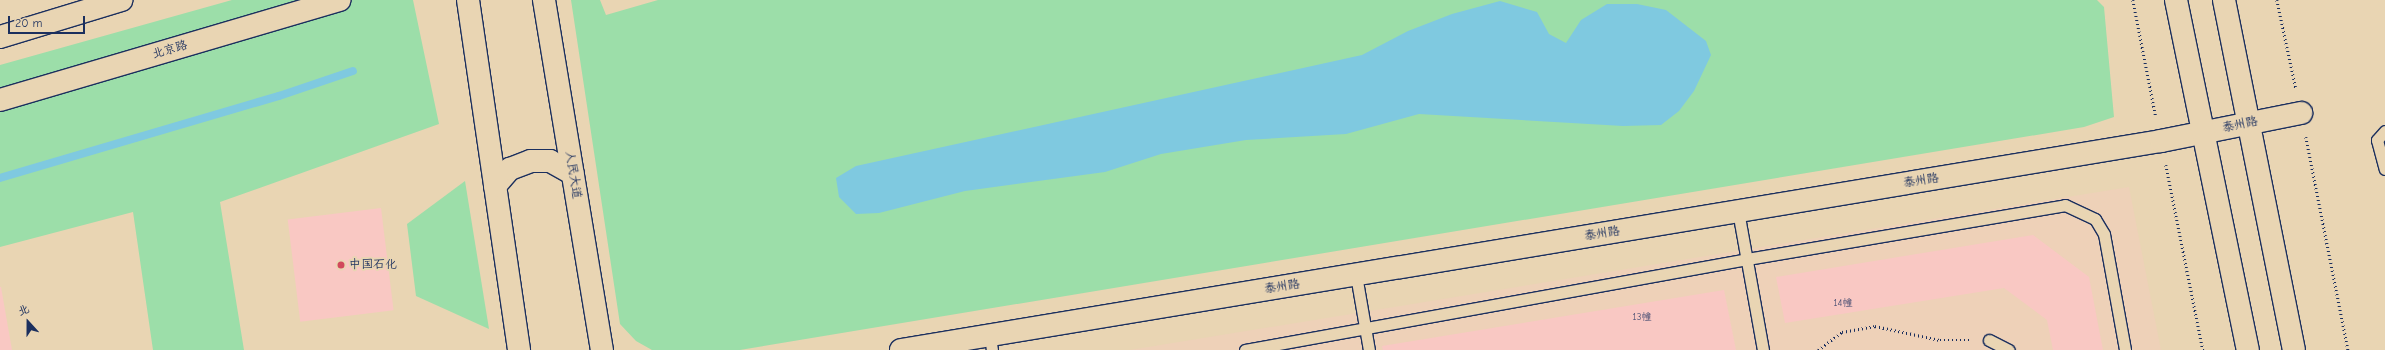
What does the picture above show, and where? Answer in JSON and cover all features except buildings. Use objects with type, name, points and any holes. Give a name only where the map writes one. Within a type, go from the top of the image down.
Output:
[{"type":"main road","points":[[0,37],[122,0]]},
{"type":"main road","name":"北京路","points":[[0,100],[340,0]]},
{"type":"main road","points":[[468,0],[519,350]]},
{"type":"main road","name":"人民大道","points":[[544,0],[602,350]]},
{"type":"main road","points":[[2225,2],[2294,350]]},
{"type":"main road","points":[[2177,4],[2248,350]]},
{"type":"main road","name":"泰州路","points":[[901,350],[991,343],[1356,275],[2161,141],[2204,133],[2248,122],[2301,113]]},
{"type":"main road","points":[[495,186],[510,169],[531,161],[550,161],[573,174]]},
{"type":"lane","points":[[2385,131],[2377,140],[2385,169]]},
{"type":"lane","points":[[1245,350],[1747,259],[2065,206],[2095,219],[2104,234],[2126,350]]},
{"type":"lane","points":[[1738,211],[1763,350]]},
{"type":"lane","points":[[1356,275],[1369,350]]},
{"type":"lane","points":[[1989,340],[2009,350]]},
{"type":"path","points":[[2133,0],[2203,350]]},
{"type":"path","points":[[2277,0],[2348,350]]},
{"type":"path","points":[[1818,350],[1842,332],[1875,326],[1940,340],[1989,340]]},
{"type":"shaded area","points":[[2129,187],[2161,350],[1130,350]]},
{"type":"green space","points":[[232,0],[413,0],[439,124],[220,202],[244,350],[153,350],[133,212],[0,247],[0,65]]},
{"type":"green space","points":[[571,0],[600,0],[606,15],[658,0],[2097,0],[2104,7],[2114,117],[2084,127],[740,350],[652,350],[636,341],[620,324]]},
{"type":"green space","points":[[465,181],[489,329],[416,296],[407,224]]},
{"type":"water","points":[[1500,1],[1537,12],[1549,34],[1566,43],[1581,20],[1607,4],[1637,4],[1666,10],[1706,41],[1711,55],[1694,91],[1679,111],[1661,125],[1623,126],[1419,114],[1346,134],[1246,140],[1161,154],[1105,172],[965,191],[879,213],[856,214],[839,197],[836,178],[856,166],[1362,55],[1408,31],[1452,14]]},
{"type":"waterway","points":[[0,178],[279,96],[353,71]]},
{"type":"place","name":"中国石化","points":[[341,265]]}]
